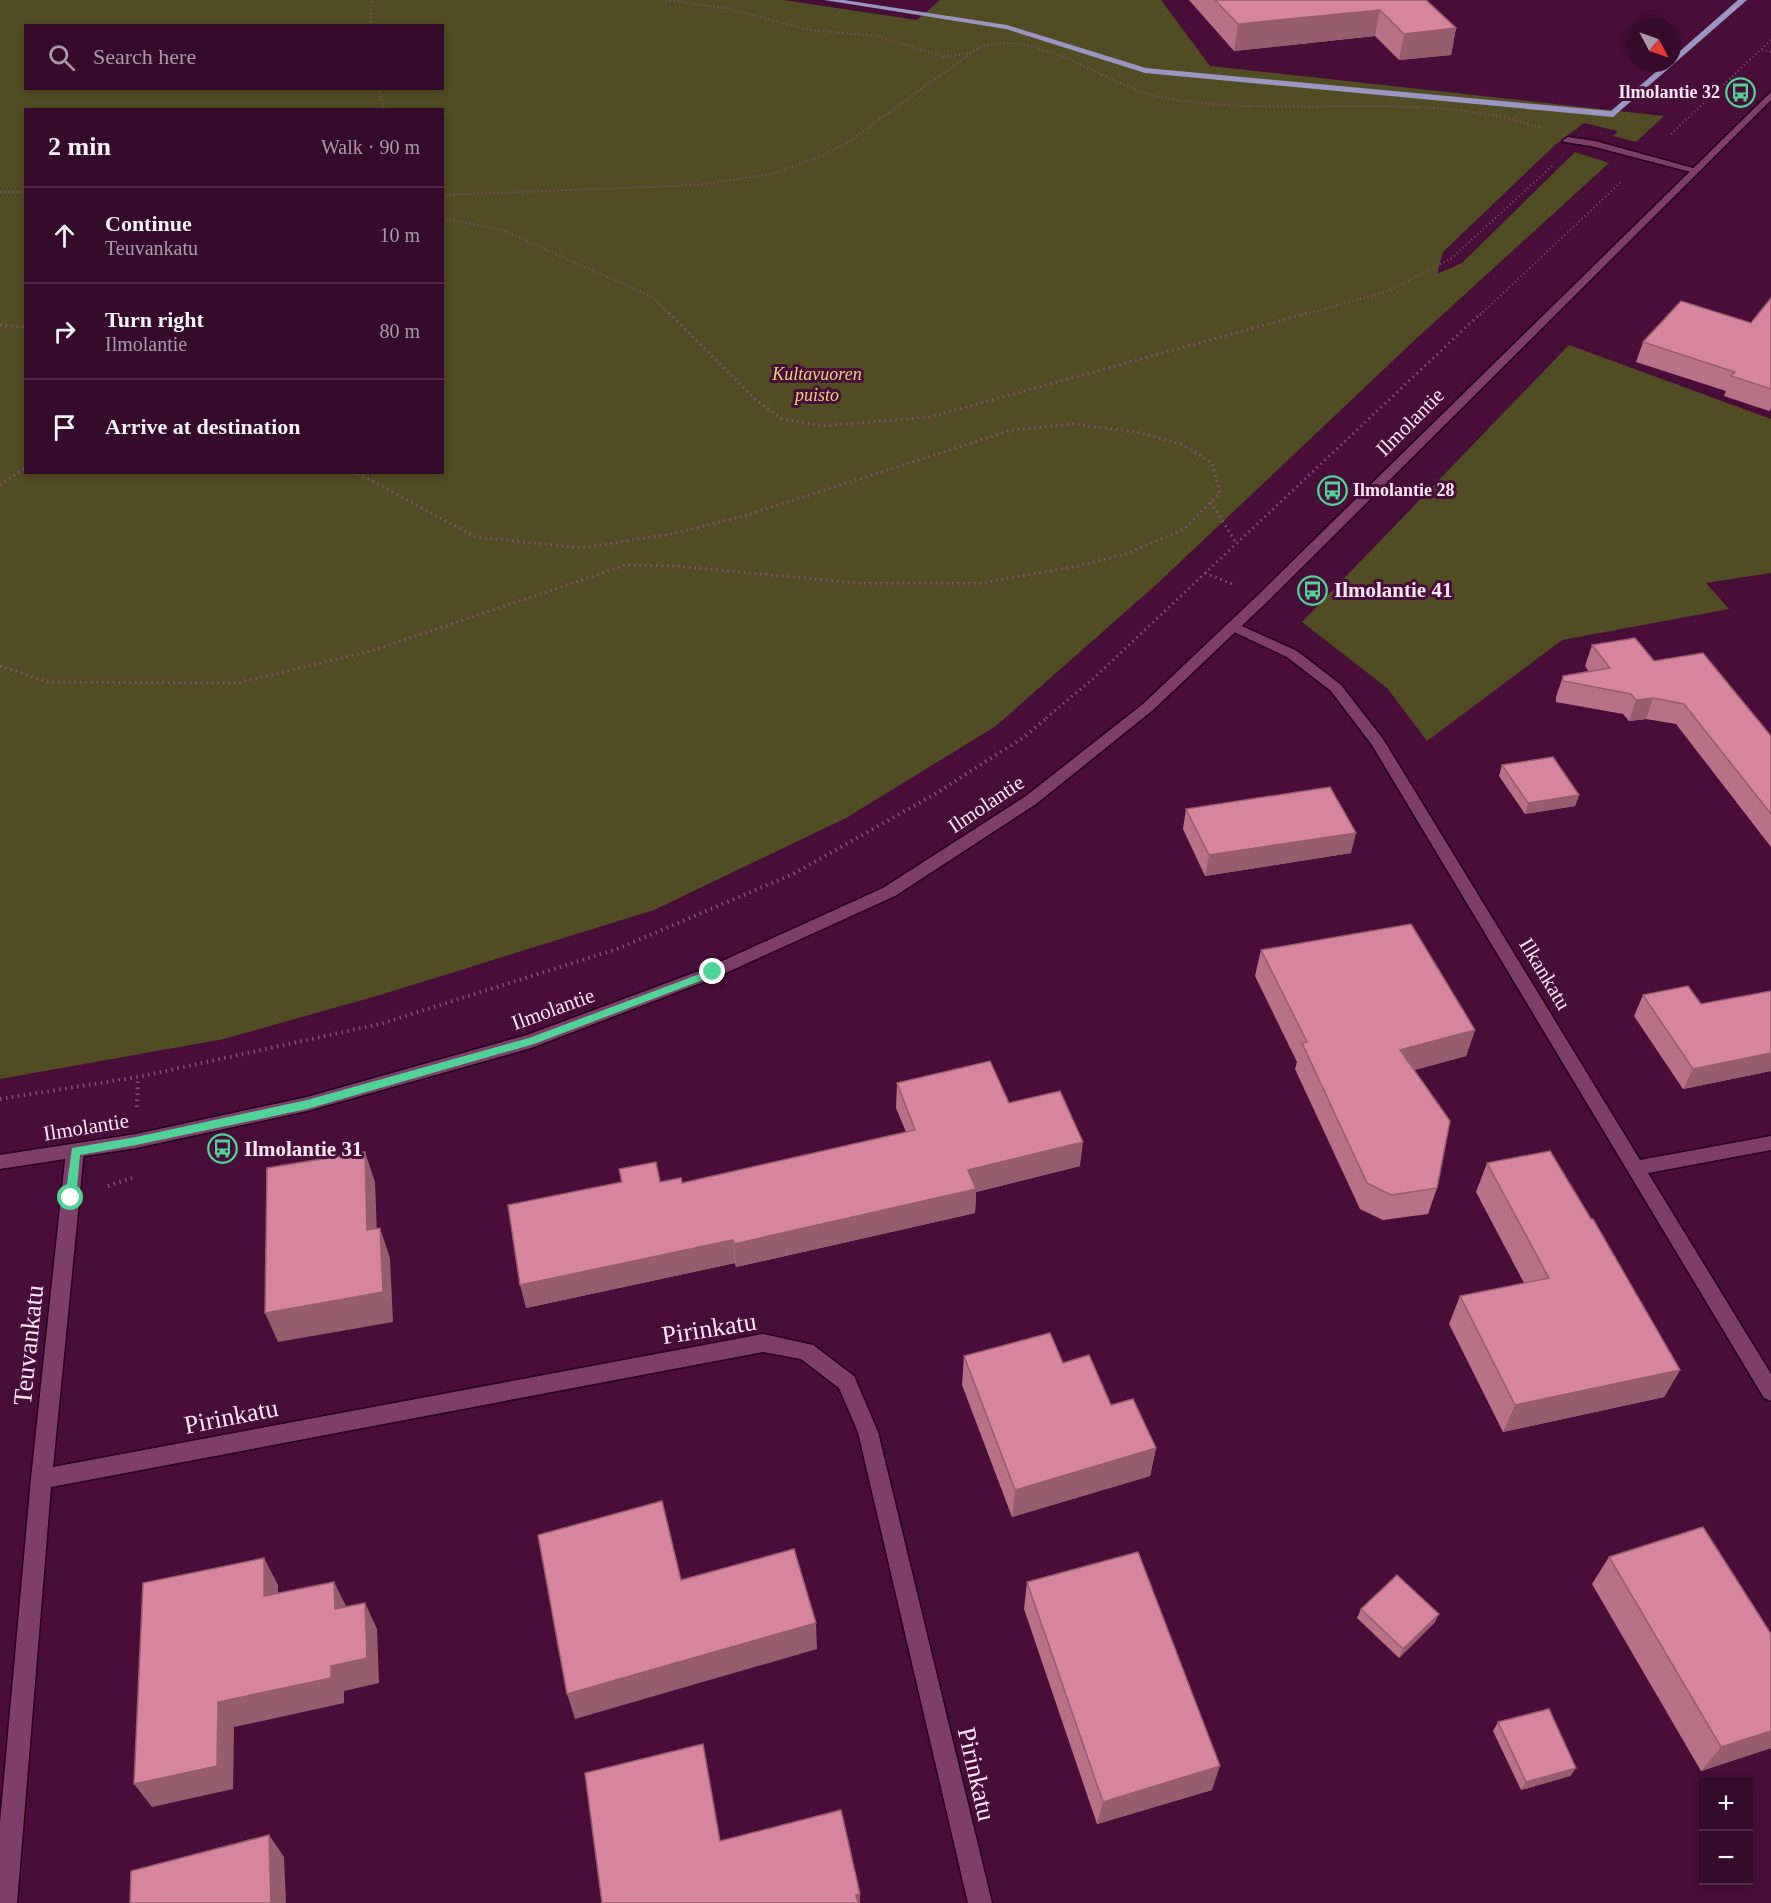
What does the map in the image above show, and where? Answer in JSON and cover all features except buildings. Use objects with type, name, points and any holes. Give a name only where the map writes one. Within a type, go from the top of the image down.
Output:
[{"type":"street","name":"Ilmolantie","points":[[0,1162],[136,1141],[307,1104],[531,1041],[713,972],[889,892],[1031,800],[1149,707],[1771,95]]},
{"type":"street","points":[[1568,140],[1591,143],[1695,170]]},
{"type":"street","name":"Ilkankatu","points":[[1233,626],[1292,654],[1336,688],[1378,742],[1771,1392]]},
{"type":"street","points":[[1636,1168],[1771,1143]]},
{"type":"street","name":"Teuvankatu","points":[[5,1903],[41,1479],[75,1151]]},
{"type":"street","name":"Pirinkatu","points":[[41,1479],[763,1343],[806,1351],[847,1382],[868,1432],[980,1903]]},
{"type":"path","points":[[370,24],[372,0]]},
{"type":"path","points":[[666,0],[725,8],[810,30],[876,36],[944,57],[974,52]]},
{"type":"path","points":[[0,1099],[138,1077],[380,1024],[617,949],[793,874],[935,794],[1024,737],[1094,678],[1771,40]]},
{"type":"path","points":[[444,195],[722,185],[790,169],[822,157],[870,128],[949,67],[985,45],[1015,42],[1054,53],[1102,78],[1145,95],[1195,102],[1435,109],[1488,115],[1531,124],[1568,140],[1572,148],[1452,258],[1389,291],[930,417],[823,426],[782,418],[756,400],[652,297],[502,230],[444,218]]},
{"type":"path","points":[[1761,50],[1771,52]]},
{"type":"path","points":[[379,90],[383,108]]},
{"type":"path","points":[[0,192],[24,192]]},
{"type":"path","points":[[0,325],[24,327]]},
{"type":"path","points":[[0,666],[48,682],[237,682],[371,651],[626,565],[675,566],[858,584],[982,583],[1077,566],[1126,554],[1184,529],[1221,493],[1212,463],[1181,444],[1137,432],[1073,424],[1012,430],[744,516],[671,534],[582,548],[476,537],[435,518],[358,474]]},
{"type":"path","points":[[0,485],[24,468]]},
{"type":"path","points":[[1211,502],[1236,543]]},
{"type":"green space","name":"Kultavuoren puisto","points":[[0,0],[783,0],[917,20],[940,0],[1161,0],[1210,66],[1664,116],[1636,142],[1613,136],[1618,131],[1584,123],[1555,145],[1443,252],[1437,274],[1462,263],[1575,152],[1609,163],[1418,337],[1158,583],[996,726],[846,818],[654,910],[380,995],[224,1039],[0,1079]]},
{"type":"green space","points":[[1569,345],[1771,419],[1771,573],[1706,583],[1729,609],[1562,640],[1427,741],[1387,688],[1302,622]]},
{"type":"waterway","points":[[828,0],[1007,27],[1145,70],[1613,114],[1661,72]]},
{"type":"waterway","points":[[1681,54],[1743,0]]},
{"type":"place","name":"Ilmolantie 32","points":[[1741,92]]},
{"type":"place","name":"Ilmolantie 28","points":[[1332,490]]},
{"type":"place","name":"Ilmolantie 41","points":[[1313,590]]},
{"type":"place","name":"Ilmolantie 31","points":[[223,1149]]},
{"type":"route","points":[[71,1198],[75,1151],[136,1141],[307,1104],[531,1041],[713,972]]}]
